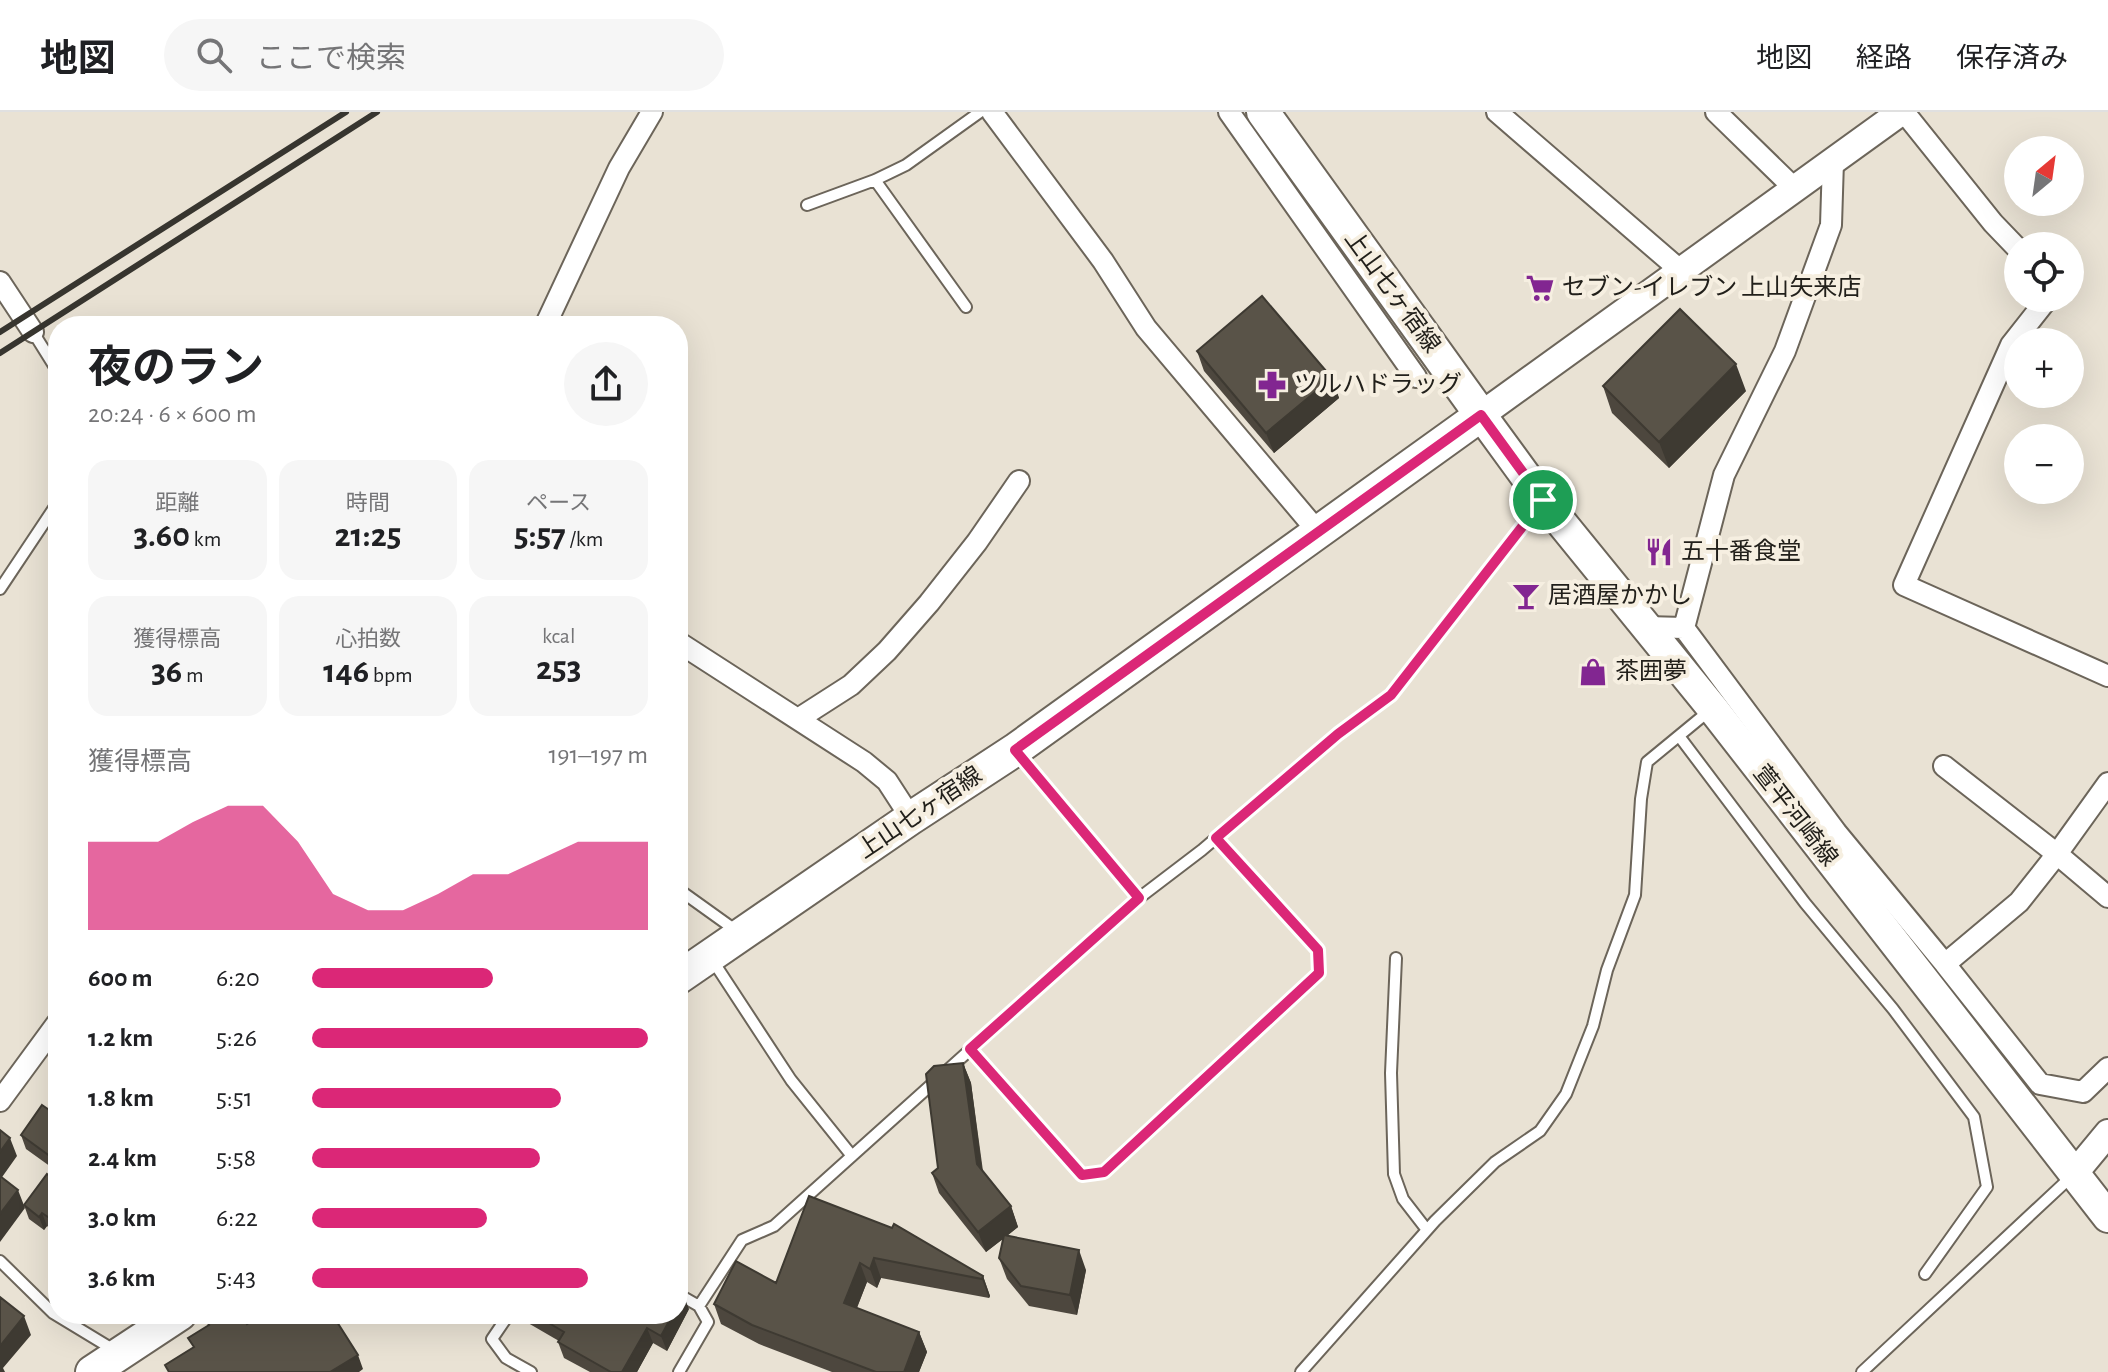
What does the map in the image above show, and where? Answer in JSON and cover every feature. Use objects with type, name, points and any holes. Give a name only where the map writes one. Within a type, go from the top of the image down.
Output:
[{"type":"main road","name":"上山七ヶ宿線","points":[[688,971],[1015,750],[1481,415],[1263,112]]},
{"type":"main road","name":"萱平河崎線","points":[[1481,415],[1543,500],[1713,709],[2102,1209]]},
{"type":"main road","points":[[92,1372],[165,1324]]},
{"type":"street","points":[[550,316],[619,168],[652,112]]},
{"type":"street","points":[[992,112],[1103,261],[1146,328],[1319,533]]},
{"type":"street","points":[[1229,112],[1416,377]]},
{"type":"street","points":[[1497,112],[1680,270]]},
{"type":"street","points":[[1716,112],[1795,189]]},
{"type":"street","points":[[1481,415],[1902,112],[2004,234]]},
{"type":"street","points":[[1684,628],[1724,475],[1785,351],[1831,225],[1833,161]]},
{"type":"street","points":[[0,282],[33,332]]},
{"type":"street","points":[[2037,312],[2011,345],[1904,585],[2108,676]]},
{"type":"street","points":[[798,719],[851,685],[887,651],[968,554],[1019,481]]},
{"type":"street","points":[[1646,627],[1684,628]]},
{"type":"street","points":[[1684,628],[1836,832],[2040,1084],[2083,1092],[2108,1068]]},
{"type":"street","points":[[688,648],[864,762],[887,781],[911,818]]},
{"type":"street","points":[[1944,766],[2108,897]]},
{"type":"street","points":[[1945,964],[2019,902],[2108,783]]},
{"type":"street","points":[[0,1101],[48,1036]]},
{"type":"street","points":[[2074,1174],[2108,1133]]},
{"type":"lane","points":[[807,205],[906,165],[980,112]]},
{"type":"lane","points":[[875,180],[966,307]]},
{"type":"lane","points":[[33,332],[48,356]]},
{"type":"lane","points":[[699,1306],[742,1240],[774,1226],[1139,898],[1216,838],[1338,734],[1391,695],[1543,500]]},
{"type":"lane","points":[[0,589],[48,517]]},
{"type":"lane","points":[[1301,1372],[1427,1230],[1495,1162],[1540,1131],[1566,1094],[1593,1026],[1607,970],[1635,895],[1641,799],[1647,762],[1713,709]]},
{"type":"lane","points":[[1679,736],[1805,903],[1893,1009],[1974,1117],[1987,1187],[1925,1274]]},
{"type":"lane","points":[[1015,750],[1139,898]]},
{"type":"lane","points":[[970,1049],[1082,1175],[1104,1172],[1319,973],[1318,950],[1216,838]]},
{"type":"lane","points":[[688,896],[741,935]]},
{"type":"lane","points":[[710,956],[791,1080],[852,1156]]},
{"type":"lane","points":[[1396,958],[1391,1073],[1394,1174],[1403,1199],[1427,1230]]},
{"type":"lane","points":[[1862,1372],[2074,1174]]},
{"type":"lane","points":[[0,1261],[48,1308]]},
{"type":"lane","points":[[679,1372],[708,1322],[699,1306],[688,1300]]},
{"type":"lane","points":[[71,1324],[120,1354]]},
{"type":"lane","points":[[502,1324],[492,1339],[506,1358],[531,1372]]},
{"type":"building","name":"ツルハドラッグ","points":[[1262,296],[1332,378],[1266,433],[1197,351]]},
{"type":"building","points":[[1680,309],[1736,364],[1659,442],[1603,386]]},
{"type":"building","points":[[963,1063],[977,1164],[1011,1206],[978,1232],[932,1173],[938,1168],[926,1074],[934,1066]]},
{"type":"building","points":[[42,1105],[48,1109],[48,1155],[21,1135]]},
{"type":"building","points":[[0,1130],[10,1138],[0,1152]]},
{"type":"building","points":[[48,1175],[48,1217],[42,1213],[39,1217],[24,1205]]},
{"type":"building","points":[[0,1176],[18,1190],[0,1214]]},
{"type":"building","points":[[809,1196],[892,1228],[894,1224],[983,1276],[982,1279],[874,1258],[870,1269],[860,1263],[844,1303],[919,1332],[904,1372],[876,1372],[752,1325],[714,1304],[736,1261],[776,1283]]},
{"type":"building","points":[[1004,1235],[1079,1250],[1070,1295],[1021,1286],[999,1258]]},
{"type":"building","points":[[0,1297],[24,1316],[0,1346]]},
{"type":"building","points":[[338,1324],[358,1355],[330,1372],[169,1372],[165,1365],[194,1347],[188,1338],[209,1325]]},
{"type":"building","points":[[551,1324],[668,1324],[661,1336],[647,1328],[622,1372],[611,1372],[558,1342],[564,1332]]},
{"type":"railway","points":[[0,332],[346,112]]},
{"type":"railway","points":[[58,316],[377,112]]},
{"type":"railway","points":[[0,353],[48,322]]},
{"type":"place","name":"セブン-イレブン 上山矢来店","points":[[1540,288]]},
{"type":"place","name":"ツルハドラッグ","points":[[1272,385]]},
{"type":"place","name":"五十番食堂","points":[[1659,552]]},
{"type":"place","name":"居酒屋かかし","points":[[1526,596]]},
{"type":"place","name":"茶囲夢","points":[[1593,672]]},
{"type":"route","points":[[1481,415],[1543,500],[1391,695],[1338,734],[1216,838],[1318,950],[1319,973],[1104,1172],[1082,1175],[970,1049],[1139,898],[1015,750],[1481,415]]}]
